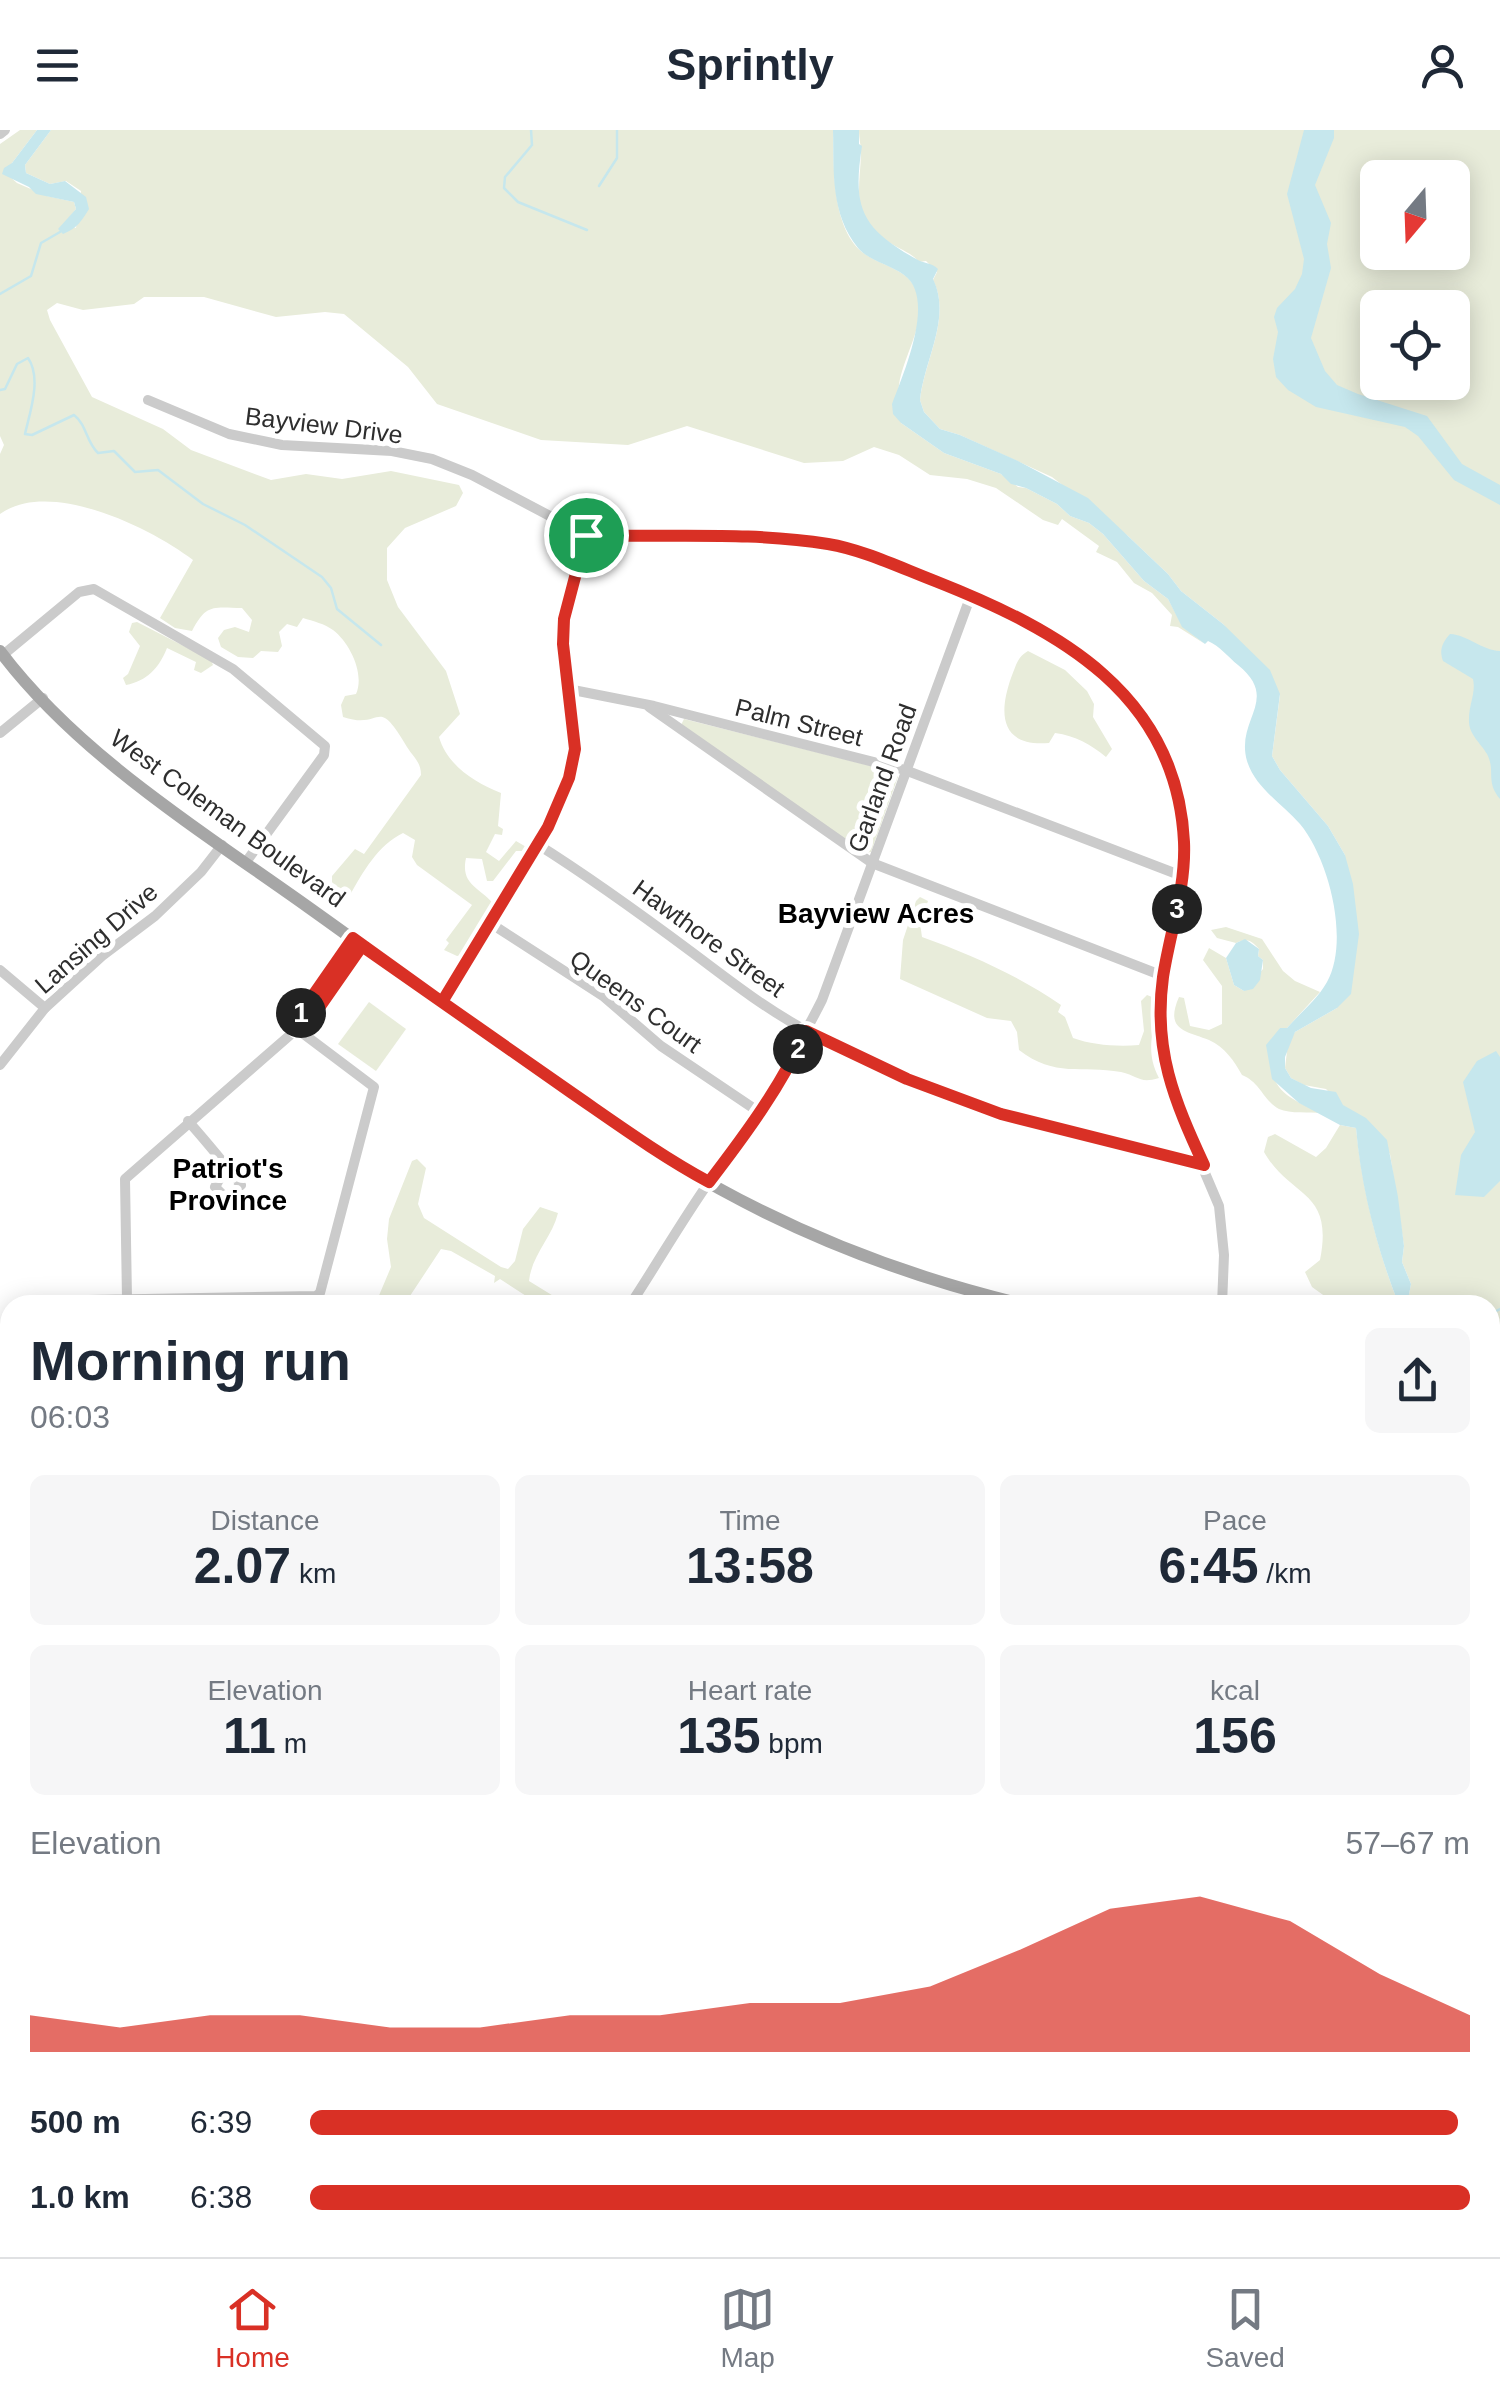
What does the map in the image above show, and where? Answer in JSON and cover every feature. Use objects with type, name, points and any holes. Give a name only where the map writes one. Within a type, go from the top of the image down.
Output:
[{"type":"highway","points":[[415,2257],[425,2257]]},
{"type":"main road","name":"West Coleman Boulevard","points":[[2,653],[107,760],[442,1002],[676,1164],[764,1211],[884,1264],[991,1295]]},
{"type":"street","name":"Bayview Drive","points":[[148,400],[229,434],[282,445],[392,450],[432,459],[586,535],[784,538],[833,545],[1016,615],[1057,640],[1126,696],[1162,747],[1174,783],[1184,846],[1163,976],[1160,1028],[1165,1070],[1174,1100],[1204,1165],[1222,1218],[1222,1295]]},
{"type":"street","points":[[442,1002],[560,802],[575,749],[564,619],[586,535]]},
{"type":"street","points":[[2,653],[79,592],[94,589],[233,669],[325,746],[324,756],[246,862]]},
{"type":"street","name":"Garland Road","points":[[636,1295],[759,1112],[822,1000],[971,595]]},
{"type":"street","name":"Palm Street","points":[[568,689],[644,704],[905,770],[1182,876]]},
{"type":"street","points":[[0,733],[43,698]]},
{"type":"street","points":[[644,704],[872,862],[1163,976]]},
{"type":"street","name":"Hawthore Street","points":[[537,844],[598,882],[740,988],[806,1031],[907,1079],[1001,1114],[1204,1165]]},
{"type":"street","name":"Lansing Drive","points":[[0,1065],[45,1008],[102,956],[155,916],[201,872],[222,845]]},
{"type":"street","name":"Queens Court","points":[[490,922],[604,996],[661,1046],[759,1112]]},
{"type":"street","points":[[127,1295],[125,1179],[188,1120],[297,1029],[307,1025],[358,942]]},
{"type":"street","points":[[0,970],[45,1008]]},
{"type":"street","points":[[297,1029],[374,1087],[324,1288],[317,1295]]},
{"type":"street","points":[[188,1120],[226,1166]]},
{"type":"green space","points":[[20,130],[37,130],[12,163],[8,175],[47,196],[74,202],[76,209],[65,223],[76,228],[81,191],[66,181],[50,184],[26,173],[25,165],[51,130],[833,130],[837,196],[846,230],[865,254],[909,279],[918,295],[917,329],[899,385],[901,423],[944,453],[1001,474],[1018,487],[1057,504],[1070,516],[1089,523],[1144,581],[1168,599],[1183,627],[1205,644],[1170,626],[1172,615],[1152,593],[1134,583],[1117,562],[1096,552],[1099,546],[1062,519],[1058,525],[1043,520],[996,488],[967,479],[930,475],[899,455],[874,447],[843,461],[804,463],[687,426],[628,445],[541,440],[437,404],[408,367],[344,314],[276,317],[204,297],[144,297],[134,304],[83,310],[57,303],[47,310],[50,320],[92,397],[163,429],[191,450],[271,480],[306,474],[342,479],[391,471],[459,485],[463,493],[456,506],[405,528],[387,548],[387,580],[398,607],[446,671],[460,714],[439,737],[443,747],[463,772],[501,793],[498,826],[503,829],[502,835],[495,834],[486,852],[499,861],[516,841],[528,848],[516,851],[493,881],[487,881],[482,859],[466,858],[469,880],[495,906],[465,955],[457,956],[444,950],[449,943],[446,940],[472,905],[417,865],[412,857],[415,840],[403,833],[379,852],[350,895],[344,896],[332,887],[332,876],[355,849],[364,854],[421,775],[417,760],[383,717],[343,717],[341,705],[345,696],[356,694],[359,677],[350,651],[333,630],[303,618],[297,627],[287,624],[279,632],[282,646],[278,652],[261,651],[253,658],[238,657],[221,647],[218,638],[224,630],[235,627],[249,632],[252,620],[242,608],[211,609],[192,631],[175,628],[160,618],[193,560],[175,547],[127,522],[72,504],[21,504],[0,514],[0,454],[4,445],[0,436],[0,144]]},
{"type":"green space","points":[[859,130],[1500,130],[1500,1295],[1409,1295],[1411,1284],[1402,1262],[1404,1246],[1390,1154],[1326,1089],[1304,1085],[1291,1078],[1285,1068],[1288,1043],[1295,1032],[1337,1008],[1345,855],[1328,826],[1272,756],[1280,695],[1223,624],[1181,591],[1128,536],[1052,477],[940,429],[924,412],[920,400],[922,385],[940,309],[933,280],[937,272],[875,230],[862,211]]},
{"type":"green space","points":[[137,622],[211,660],[213,665],[201,673],[194,670],[196,662],[167,648],[151,672],[126,685],[123,678],[140,646],[129,632],[132,623]]},
{"type":"green space","points":[[1028,651],[1065,670],[1087,691],[1094,704],[1093,717],[1112,749],[1106,757],[1063,734],[1055,733],[1049,743],[1033,743],[1012,734],[1005,716],[1007,692],[1017,662]]},
{"type":"green space","points":[[684,719],[895,772],[898,777],[871,852],[864,853],[681,725]]},
{"type":"green space","points":[[920,897],[928,901],[920,923],[922,937],[994,966],[1061,1005],[1058,1012],[1065,1017],[1073,1038],[1105,1045],[1139,1045],[1144,1031],[1141,1001],[1147,995],[1152,997],[1155,1014],[1151,1053],[1159,1078],[1143,1080],[1121,1072],[1044,1064],[1019,1050],[1011,1021],[987,1018],[900,979],[903,940]]},
{"type":"green space","points":[[1226,927],[1262,939],[1283,971],[1320,992],[1287,1028],[1280,1028],[1273,1072],[1282,1090],[1322,1113],[1279,1109],[1242,1075],[1220,1046],[1176,1023],[1179,997],[1184,998],[1190,1026],[1209,1030],[1222,1024],[1222,986],[1203,960],[1209,948],[1226,958],[1234,985],[1244,991],[1263,969],[1263,960],[1254,944],[1217,938],[1211,930]]},
{"type":"green space","points":[[369,1002],[406,1029],[376,1071],[338,1044]]},
{"type":"green space","points":[[1340,1125],[1356,1128],[1372,1218],[1395,1295],[1323,1295],[1312,1287],[1305,1272],[1320,1260],[1321,1220],[1316,1207],[1264,1152],[1268,1137],[1275,1134],[1316,1157]]},
{"type":"green space","points":[[417,1159],[426,1168],[418,1204],[424,1218],[501,1267],[508,1269],[515,1261],[523,1229],[540,1207],[558,1213],[529,1281],[552,1295],[525,1295],[500,1279],[494,1283],[495,1276],[441,1249],[411,1295],[379,1295],[391,1267],[389,1219],[412,1161]]},
{"type":"water","points":[[37,130],[51,130],[25,165],[26,173],[50,184],[65,181],[86,197],[89,209],[78,224],[63,234],[58,229],[76,209],[74,202],[36,194],[2,174]]},
{"type":"water","points":[[833,130],[859,130],[859,186],[865,215],[884,238],[938,269],[933,279],[940,309],[922,385],[920,400],[924,412],[940,429],[1018,461],[1088,498],[1181,591],[1223,624],[1270,670],[1280,694],[1272,756],[1328,826],[1345,855],[1359,934],[1351,994],[1337,1008],[1295,1032],[1285,1068],[1291,1078],[1311,1088],[1336,1092],[1343,1105],[1366,1118],[1387,1140],[1398,1197],[1402,1262],[1411,1284],[1409,1295],[1396,1295],[1377,1240],[1356,1128],[1340,1125],[1299,1103],[1272,1079],[1266,1045],[1280,1028],[1287,1028],[1327,982],[1334,965],[1336,923],[1327,879],[1310,839],[1263,788],[1247,761],[1247,733],[1257,700],[1250,677],[1220,649],[1208,641],[1205,644],[1182,627],[1168,599],[1144,581],[1089,523],[1070,516],[1057,504],[1026,488],[1011,484],[1001,474],[944,453],[893,414],[892,404],[914,337],[918,301],[904,275],[863,252],[849,235],[838,206]]},
{"type":"water","points":[[1304,130],[1334,130],[1315,185],[1331,223],[1327,244],[1331,268],[1311,338],[1325,371],[1337,385],[1360,395],[1360,400],[1377,400],[1427,416],[1462,464],[1500,485],[1500,505],[1454,480],[1418,436],[1405,427],[1316,407],[1288,390],[1276,377],[1273,359],[1278,332],[1274,317],[1295,289],[1304,259],[1287,194]]},
{"type":"water","points":[[1450,634],[1500,651],[1500,799],[1493,787],[1490,760],[1469,724],[1473,679],[1443,661],[1442,647]]},
{"type":"water","points":[[1245,939],[1259,949],[1258,956],[1263,960],[1260,980],[1253,989],[1244,991],[1234,985],[1226,958],[1236,943]]},
{"type":"water","points":[[1496,1051],[1500,1057],[1500,1181],[1484,1197],[1455,1195],[1461,1155],[1475,1132],[1463,1082],[1477,1061]]},
{"type":"waterway","points":[[531,130],[532,145],[505,177],[504,188],[518,202],[587,230]]},
{"type":"waterway","points":[[599,186],[617,158],[617,130]]},
{"type":"waterway","points":[[0,294],[31,276],[41,243],[60,232]]},
{"type":"waterway","points":[[0,390],[5,389],[17,364],[28,358],[35,385],[25,434],[32,435],[74,415],[98,453],[114,451],[135,472],[158,470],[203,504],[245,525],[322,577],[331,588],[337,609],[381,645]]},
{"type":"district","name":"Bayview Acres","points":[[876,913]]},
{"type":"district","name":"Patriot's Province","points":[[228,1184]]},
{"type":"route","points":[[586,535],[784,538],[833,545],[1016,615],[1092,665],[1126,696],[1162,747],[1181,814],[1182,888],[1163,976],[1160,1028],[1165,1070],[1174,1100],[1204,1165],[1001,1114],[907,1079],[806,1031],[746,1132],[709,1182],[676,1164],[495,1040],[362,946],[307,1025],[297,1029],[296,1020],[353,938],[442,1002],[548,827],[564,794],[575,749],[563,644],[564,619],[586,535]]}]
